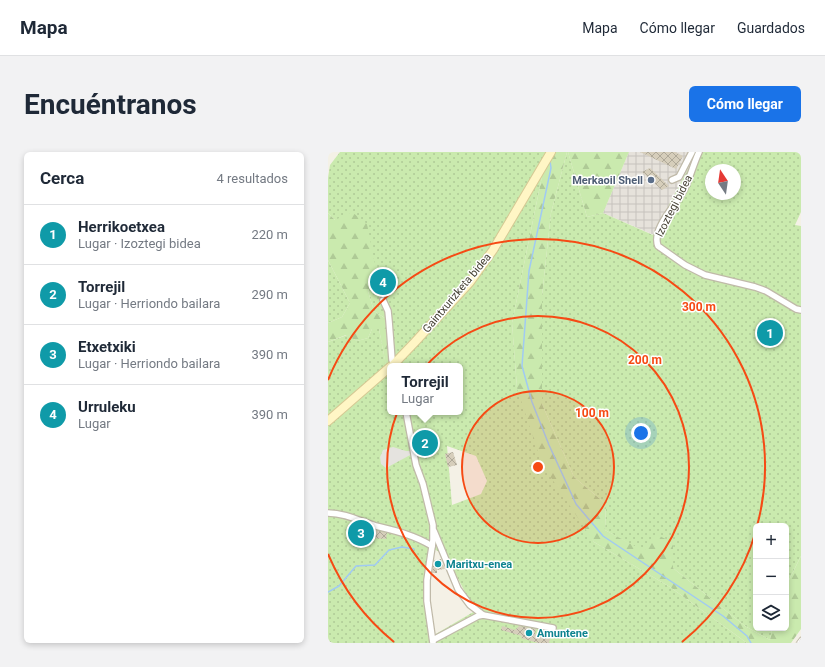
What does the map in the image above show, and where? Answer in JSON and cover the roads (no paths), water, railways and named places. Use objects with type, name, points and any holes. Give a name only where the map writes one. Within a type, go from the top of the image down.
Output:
[{"type":"main road","name":"Gaintxurizketa bidea","points":[[396,363],[470,282],[493,250],[551,152]]},
{"type":"main road","name":"Gaintxurizketa bidea","points":[[328,421],[387,371]]},
{"type":"street","name":"Izoztegi bidea","points":[[699,152],[683,192],[672,207],[657,235],[656,241],[658,246],[685,265],[705,275],[755,287],[796,309],[801,310]]},
{"type":"street","points":[[672,180],[679,177],[690,153]]},
{"type":"street","points":[[383,300],[388,311],[393,363]]},
{"type":"street","points":[[407,415],[416,465],[423,484],[434,530],[458,589],[470,606],[483,614],[553,628]]},
{"type":"street","points":[[328,513],[344,514],[377,526],[407,534],[432,546]]},
{"type":"street","points":[[434,530],[427,580],[427,601],[433,641],[483,614]]},
{"type":"lane","points":[[798,643],[801,639]]},
{"type":"waterway","points":[[550,161],[551,168],[529,271],[522,366],[532,402],[549,445],[576,504],[603,536],[723,616],[747,636],[751,643]]},
{"type":"waterway","points":[[328,592],[339,586],[356,566],[375,565],[389,550],[402,547],[414,549]]},
{"type":"place","name":"Merkaoil Shell","points":[[651,180]]},
{"type":"place","name":"Urruleku","points":[[383,282]]},
{"type":"place","name":"Herrikoetxea","points":[[770,333]]},
{"type":"place","name":"Torrejil","points":[[425,443]]},
{"type":"place","name":"Etxetxiki","points":[[361,533]]},
{"type":"place","name":"Maritxu-enea","points":[[438,564]]},
{"type":"place","name":"Amuntene","points":[[529,633]]}]
